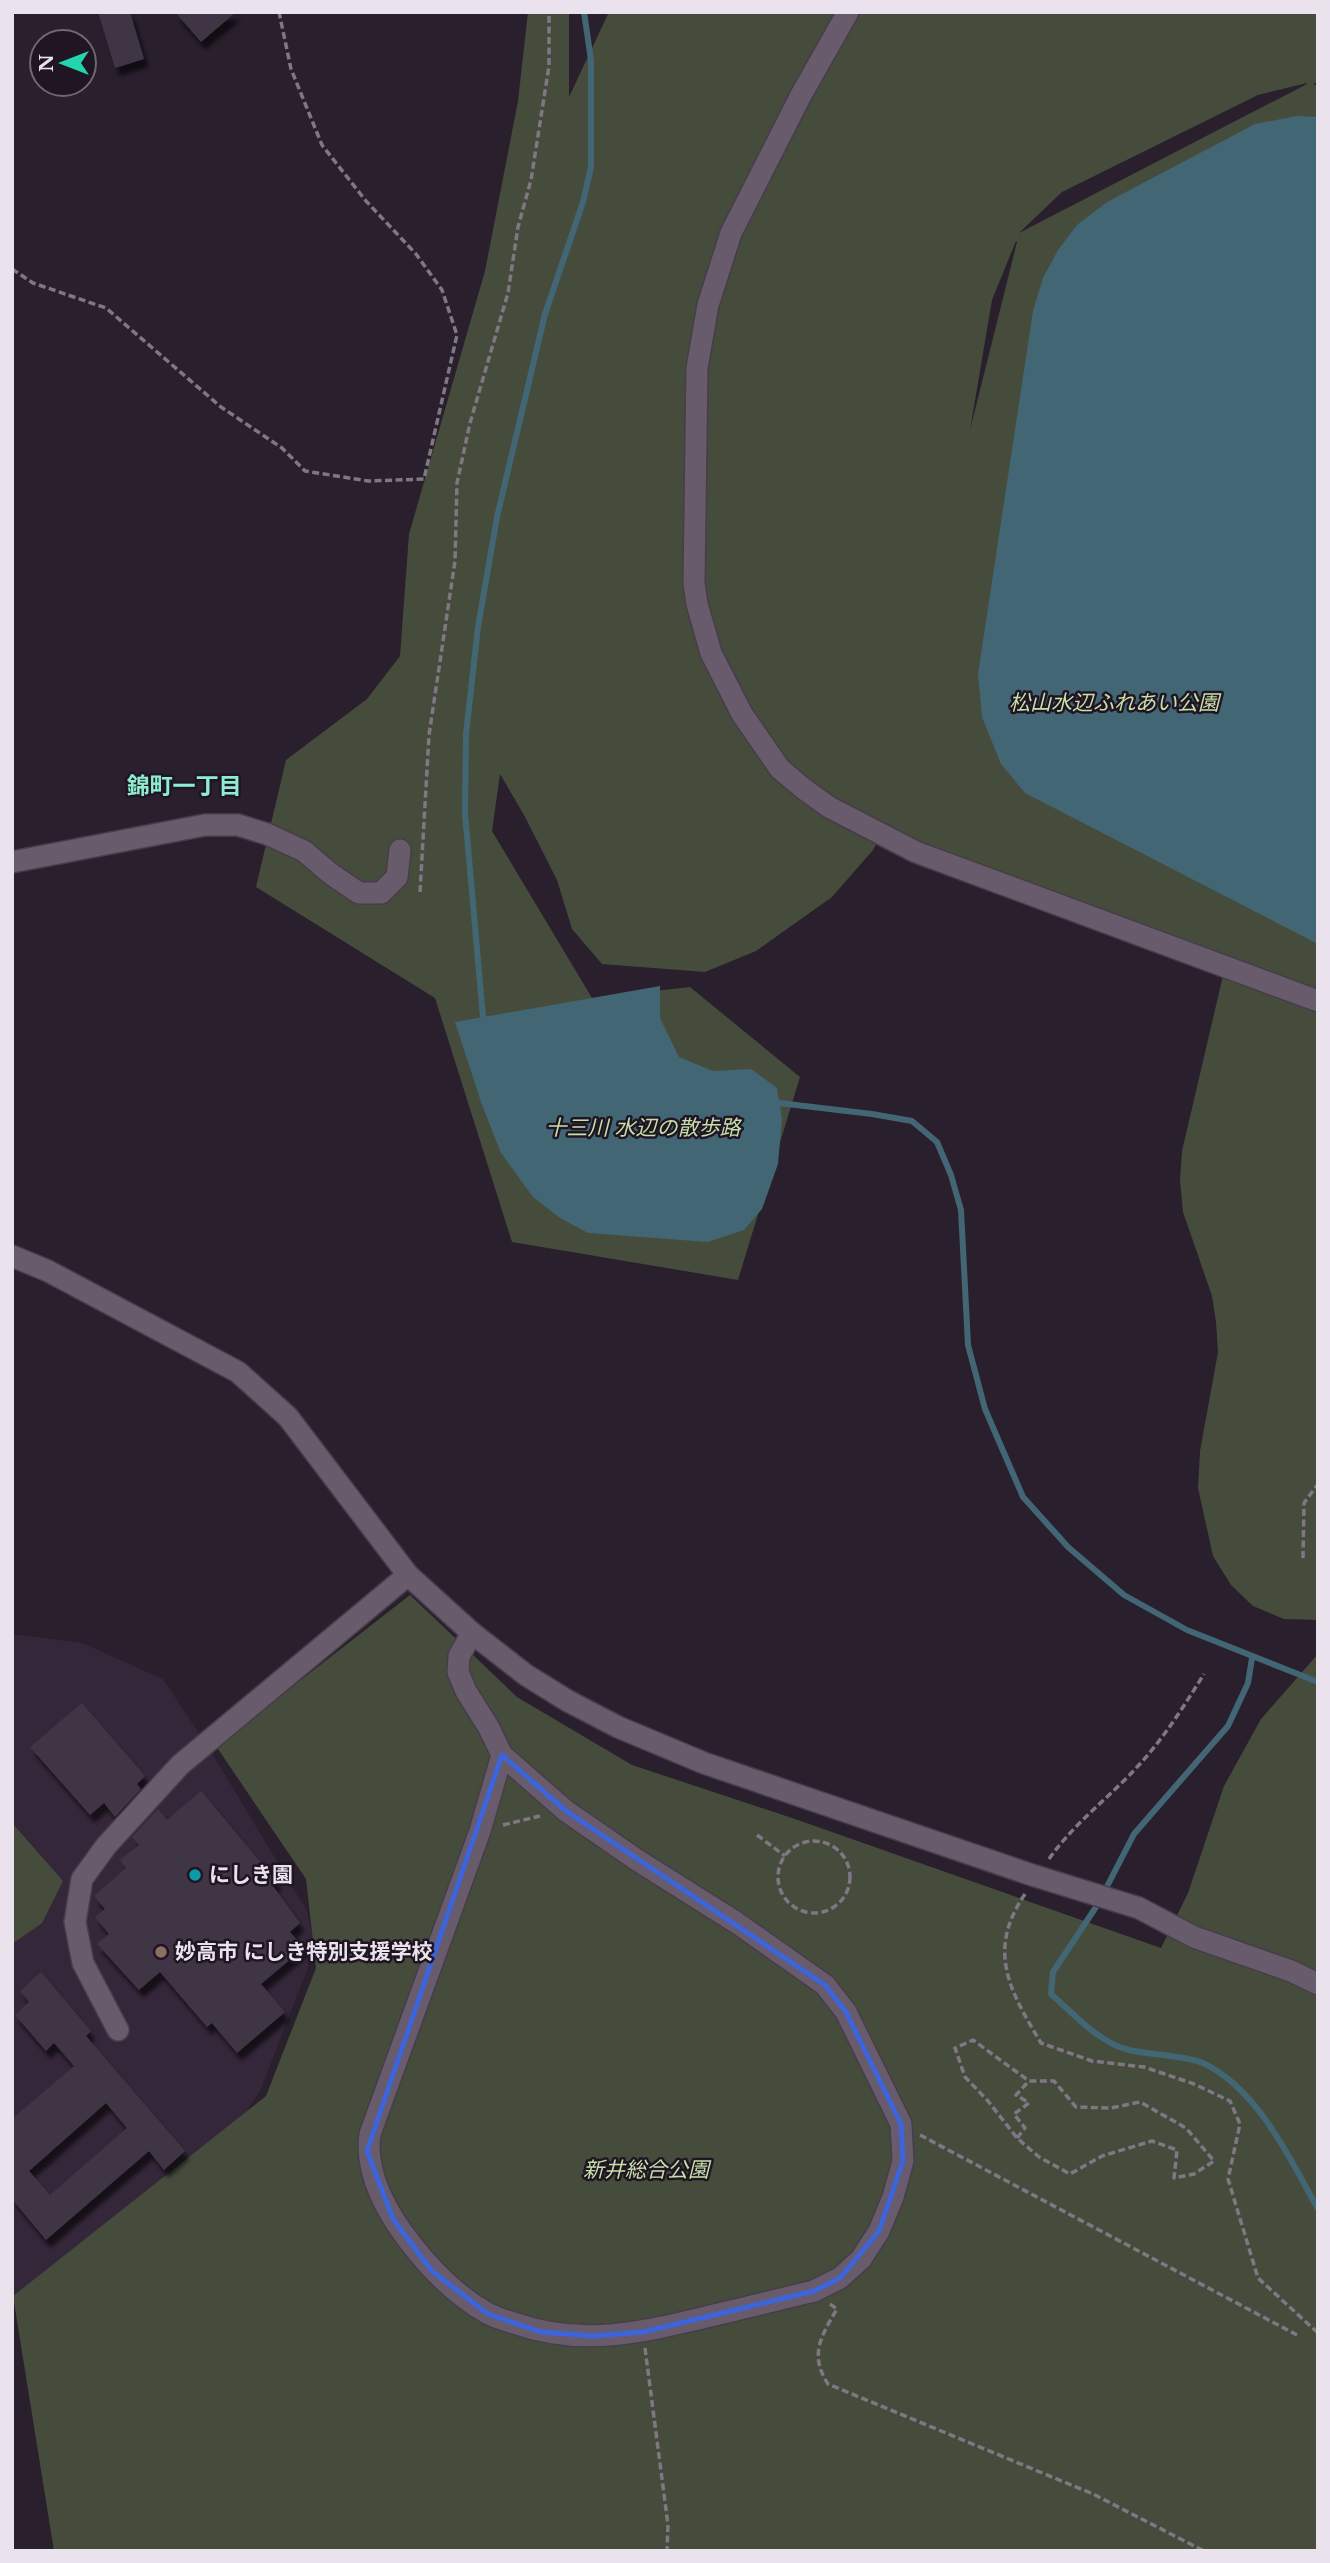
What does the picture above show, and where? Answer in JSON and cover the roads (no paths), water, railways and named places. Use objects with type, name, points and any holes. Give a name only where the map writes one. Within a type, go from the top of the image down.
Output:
[{"type":"street","points":[[848,12],[801,95],[731,233],[708,305],[697,378],[694,583],[711,653],[741,714],[780,769],[830,807],[916,852],[1318,1001]]},
{"type":"street","points":[[12,862],[205,825],[238,825],[267,834],[304,851],[359,893],[381,893],[397,877],[400,850]]},
{"type":"street","points":[[12,1256],[48,1271],[238,1372],[288,1417],[408,1575],[472,1633],[526,1675],[568,1701],[654,1743],[717,1768],[1034,1878],[1139,1908],[1194,1937],[1291,1971],[1318,1984]]},
{"type":"street","points":[[118,2029],[83,1963],[75,1922],[82,1879],[106,1846],[180,1765],[408,1575]]},
{"type":"street","points":[[472,1633],[459,1656],[458,1672],[502,1755],[566,1811],[737,1923],[825,1985],[846,2012],[901,2124],[903,2161],[893,2197],[878,2231],[860,2259],[840,2278],[814,2291],[643,2332],[569,2336],[541,2332],[488,2314],[465,2298],[424,2260],[393,2219],[371,2169],[368,2151],[370,2134],[480,1831],[502,1755]]},
{"type":"water","name":"松山水辺ふれあい公園","points":[[1297,116],[1318,117],[1318,944],[1025,793],[1001,764],[982,717],[978,674],[1033,311],[1043,278],[1058,250],[1077,225],[1107,202],[1255,124]]},
{"type":"water","points":[[660,986],[660,1018],[679,1057],[713,1071],[751,1069],[777,1088],[782,1120],[778,1164],[762,1209],[744,1230],[708,1242],[588,1233],[560,1218],[533,1197],[501,1153],[455,1022]]},
{"type":"waterway","points":[[483,1017],[465,813],[466,734],[478,627],[497,517],[545,314],[583,202],[591,167],[591,60],[584,12]]},
{"type":"waterway","points":[[779,1103],[912,1121],[937,1142],[951,1175],[961,1210],[968,1345],[985,1409],[1023,1497],[1068,1547],[1124,1595],[1187,1630],[1318,1682]]},
{"type":"waterway","points":[[1252,1658],[1248,1683],[1228,1726],[1134,1834],[1098,1904],[1053,1972],[1051,1994],[1087,2027],[1107,2041],[1137,2052],[1196,2060],[1223,2075],[1256,2107],[1271,2127],[1318,2209]]},
{"type":"place","name":"にしき園","points":[[195,1875]]},
{"type":"place","name":"妙高市 にしき特別支援学校","points":[[161,1952]]},
{"type":"district","name":"錦町一丁目","points":[[184,786]]},
{"type":"park label","name":"十三川 水辺の散歩路","points":[[643,1128]]},
{"type":"park label","name":"新井総合公園","points":[[646,2170]]}]
